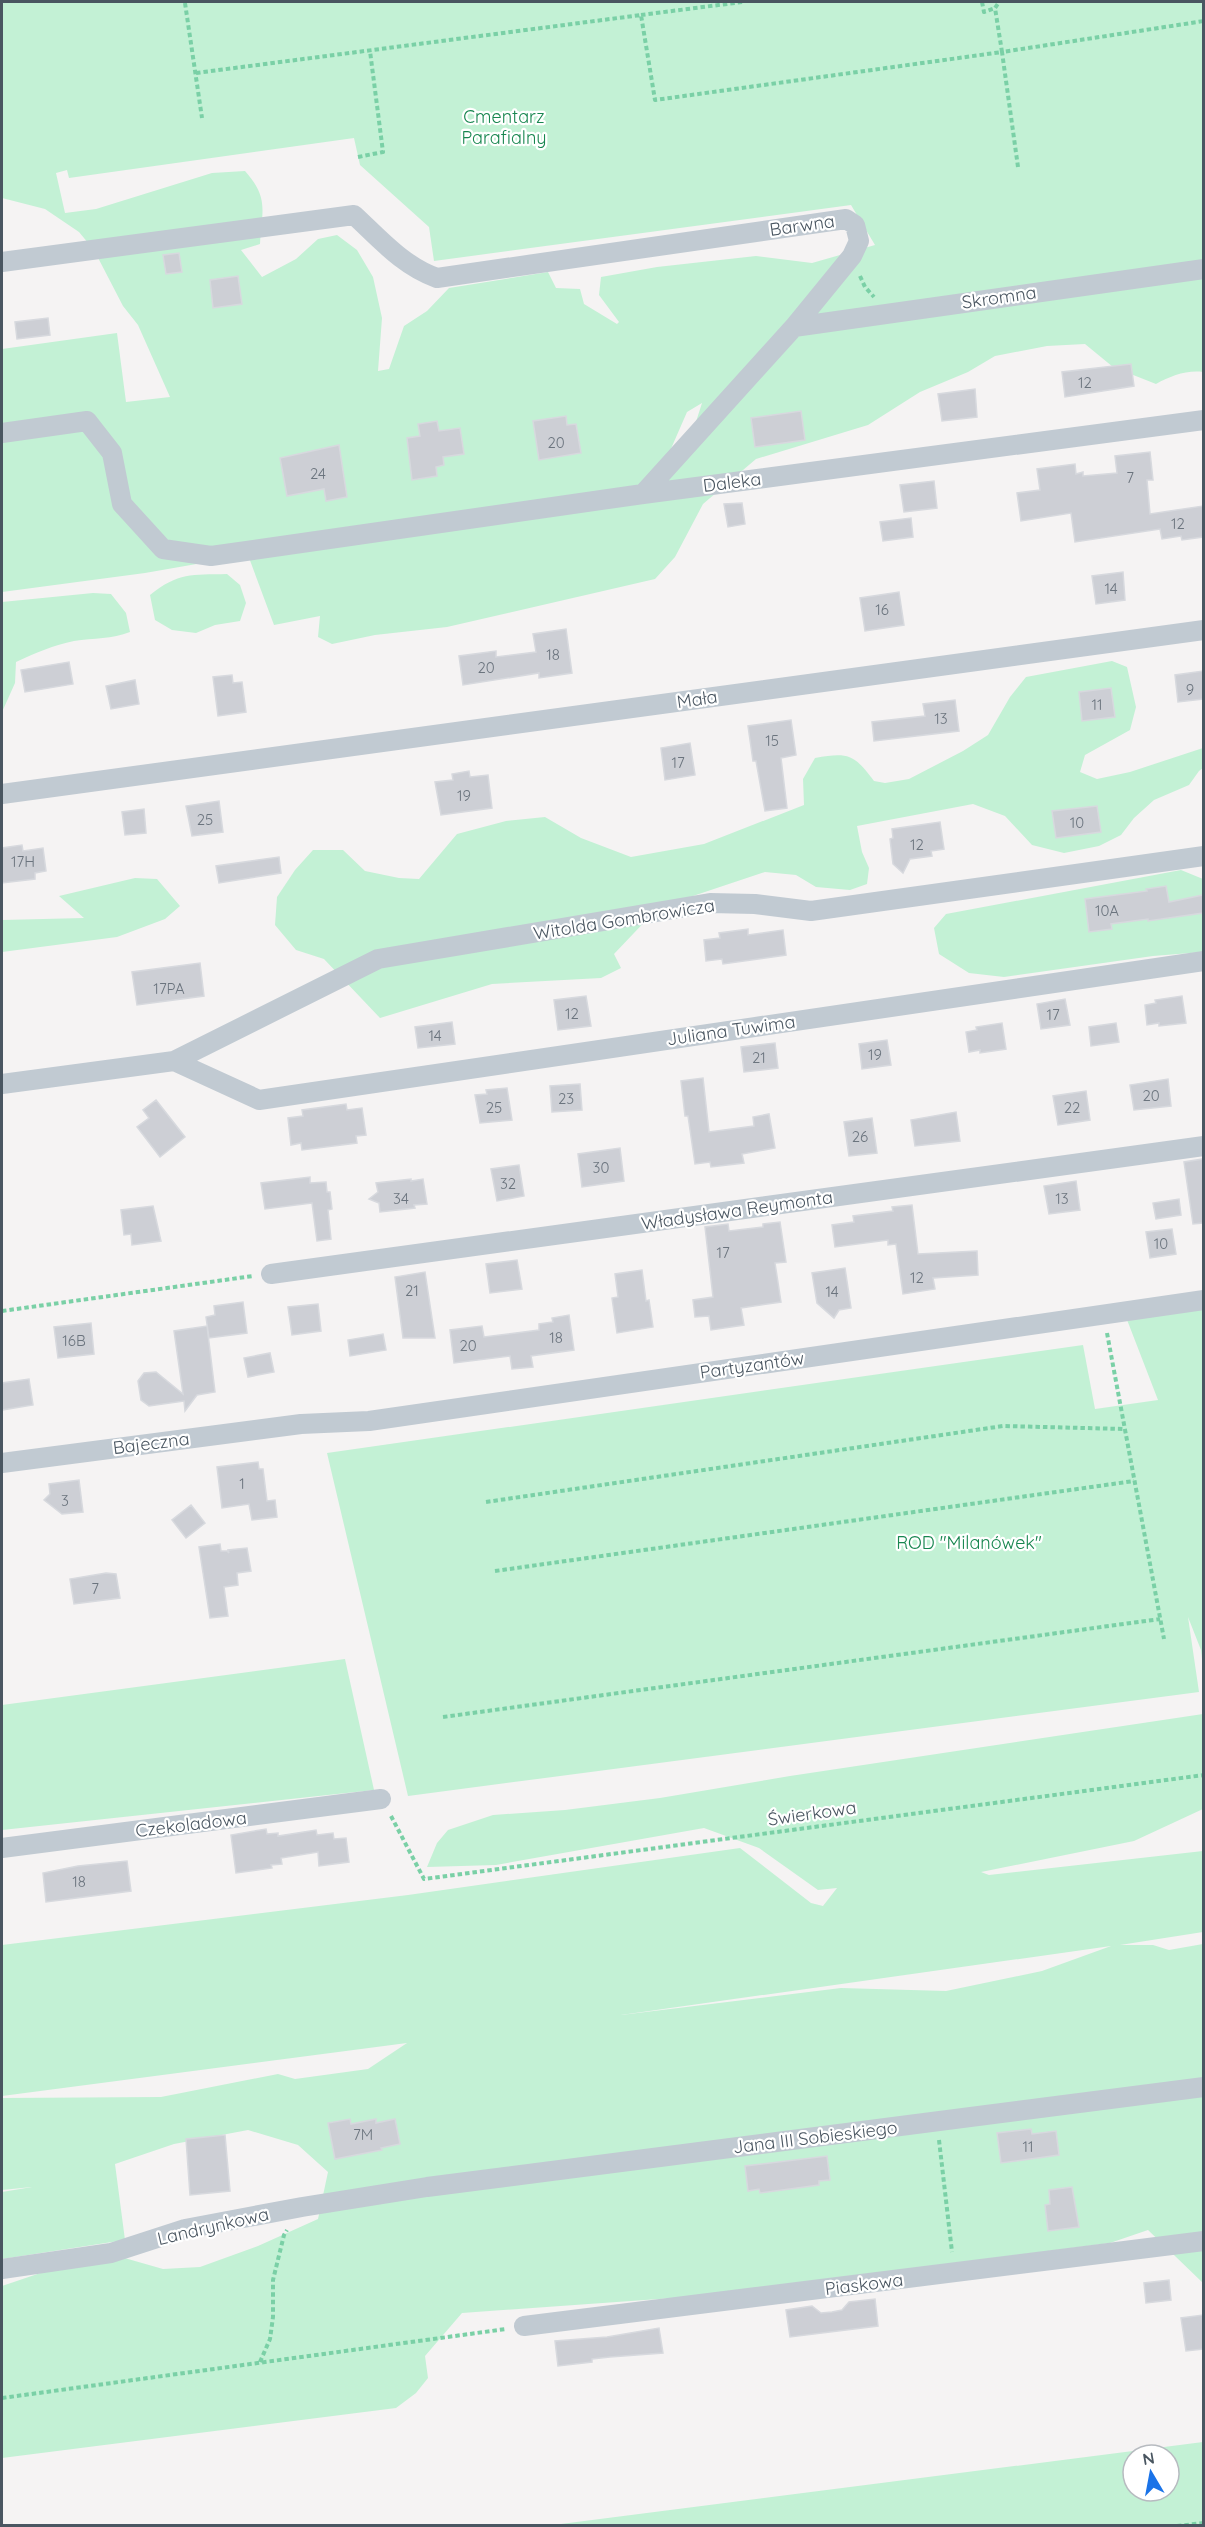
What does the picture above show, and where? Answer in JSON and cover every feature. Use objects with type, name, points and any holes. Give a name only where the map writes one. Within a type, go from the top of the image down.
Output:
[{"type":"street","name":"Barwna","points":[[2,262],[354,215],[405,262],[437,278],[846,219],[855,225],[859,241],[852,256]]},
{"type":"street","points":[[644,494],[794,327],[852,256]]},
{"type":"street","name":"Skromna","points":[[794,327],[1203,269]]},
{"type":"street","name":"Daleka","points":[[2,433],[87,422],[112,453],[122,504],[163,549],[211,556],[261,547],[644,494],[1203,420]]},
{"type":"street","name":"Mała","points":[[2,794],[1203,630]]},
{"type":"street","name":"Witolda Gombrowicza","points":[[174,1061],[378,960],[710,903],[755,904],[811,911],[1203,856]]},
{"type":"street","name":"Juliana Tuwima","points":[[174,1061],[259,1100],[1203,961]]},
{"type":"street","points":[[2,1084],[174,1061]]},
{"type":"street","name":"Władysława Reymonta","points":[[271,1274],[1203,1146]]},
{"type":"street","name":"Partyzantów","points":[[301,1424],[369,1421],[1203,1300]]},
{"type":"street","name":"Bajeczna","points":[[2,1463],[301,1424]]},
{"type":"street","name":"Czekoladowa","points":[[2,1848],[381,1799]]},
{"type":"street","name":"Jana III Sobieskiego","points":[[427,2187],[1203,2087]]},
{"type":"street","name":"Landrynkowa","points":[[2,2269],[111,2253],[184,2229],[427,2187]]},
{"type":"street","name":"Piaskowa","points":[[524,2326],[1203,2241]]},
{"type":"path","points":[[196,73],[742,2]]},
{"type":"path","points":[[982,2],[984,12],[995,8],[999,2]]},
{"type":"path","points":[[185,3],[202,118]]},
{"type":"path","points":[[995,8],[1018,167]]},
{"type":"path","points":[[641,15],[655,100],[1002,52],[1203,21]]},
{"type":"path","points":[[358,157],[383,152],[370,51]]},
{"type":"path","points":[[852,256],[865,287],[879,299]]},
{"type":"path","points":[[2,1311],[271,1274]]},
{"type":"path","points":[[1103,1315],[1164,1639]]},
{"type":"path","points":[[486,1502],[1003,1426],[1125,1429]]},
{"type":"path","points":[[495,1571],[1134,1481]]},
{"type":"path","points":[[443,1718],[1160,1619]]},
{"type":"path","name":"Świerkowa","points":[[381,1799],[424,1879],[1203,1775]]},
{"type":"path","points":[[937,2122],[954,2273]]},
{"type":"path","points":[[260,2362],[270,2339],[273,2317],[273,2280],[284,2235],[302,2207]]},
{"type":"path","points":[[2,2398],[524,2326]]},
{"type":"path","points":[[1177,2526],[1203,2523]]},
{"type":"green space","name":"Cmentarz Parafialny","points":[[2,2],[1203,2],[1203,372],[1179,374],[1156,384],[1113,367],[1085,344],[1047,346],[995,356],[968,372],[920,392],[868,425],[756,459],[703,504],[675,557],[655,579],[447,627],[375,635],[332,644],[318,637],[320,616],[274,625],[248,555],[145,573],[2,592],[2,349],[117,333],[126,402],[170,397],[138,325],[123,306],[94,250],[79,232],[45,209],[2,198]],"holes":[[[354,138],[360,165],[429,227],[434,261],[851,205],[875,245],[812,263],[756,256],[657,267],[601,277],[599,295],[619,322],[617,324],[584,304],[580,289],[556,288],[548,272],[449,288],[427,311],[404,326],[389,369],[378,371],[382,318],[373,277],[357,250],[337,235],[318,239],[296,259],[262,277],[241,250],[260,244],[262,213],[258,189],[245,171],[212,173],[96,209],[65,213],[56,173],[67,170],[69,178]],[[702,403],[694,428],[670,451],[687,412]]]},
{"type":"green space","points":[[227,574],[240,585],[246,603],[240,621],[215,625],[196,633],[172,630],[155,620],[150,595],[169,582],[186,576]]},
{"type":"green space","points":[[93,593],[111,594],[126,613],[130,632],[67,643],[16,662],[15,683],[2,712],[2,602]]},
{"type":"green space","points":[[1112,661],[1127,667],[1136,707],[1130,730],[1085,755],[1080,772],[1097,779],[1130,772],[1203,748],[1203,768],[1189,785],[1154,800],[1134,818],[1121,835],[1099,846],[1064,853],[1032,845],[1005,816],[973,804],[857,826],[862,852],[869,868],[867,884],[850,890],[816,887],[796,875],[765,872],[675,902],[653,913],[614,954],[621,968],[601,978],[492,984],[380,1018],[324,959],[296,950],[275,925],[277,897],[295,870],[313,850],[343,850],[365,871],[399,878],[419,879],[457,834],[506,821],[545,817],[581,838],[631,857],[704,844],[804,805],[803,779],[815,758],[835,755],[849,757],[861,765],[874,781],[885,783],[909,779],[963,751],[988,735],[1010,697],[1026,677]]},
{"type":"green space","points":[[1181,870],[1203,879],[1203,952],[1153,956],[1004,977],[969,973],[939,954],[934,928],[946,914]]},
{"type":"green space","points":[[135,878],[157,879],[180,906],[165,919],[117,937],[2,952],[2,920],[84,918],[59,896]]},
{"type":"green space","name":"ROD \"Milanówek\"","points":[[1203,1300],[1203,1668],[1201,1650],[1188,1617],[1199,1692],[408,1796],[327,1453],[1083,1345],[1095,1409],[1158,1400],[1124,1312]]},
{"type":"green space","points":[[345,1659],[374,1790],[2,1830],[2,1705]]},
{"type":"green space","points":[[1203,1714],[1203,1809],[1134,1841],[981,1872],[989,1875],[1203,1851],[1203,1932],[1120,1945],[1153,1945],[1169,1950],[1203,1944],[1203,2283],[1148,2230],[1110,2243],[715,2295],[462,2313],[425,2356],[428,2378],[416,2393],[396,2408],[2,2458],[2,2286],[73,2262],[121,2257],[163,2269],[200,2267],[258,2246],[318,2219],[328,2172],[298,2145],[248,2130],[174,2144],[115,2164],[125,2240],[2,2259],[2,2192],[32,2187],[2,2190],[2,2098],[161,2097],[278,2074],[295,2079],[368,2069],[407,2043],[2,2096],[2,1945],[408,1895],[740,1848],[811,1903],[823,1906],[837,1888],[818,1890],[759,1848],[704,1828],[496,1865],[427,1867],[437,1843],[448,1830],[493,1815],[565,1810],[660,1798],[790,1776]],"holes":[[[1111,1946],[1042,1971],[946,1991],[841,1988],[621,2015]]]},
{"type":"green space","points":[[1203,2442],[1203,2525],[553,2525],[1121,2452],[1121,2503],[1181,2503],[1181,2445]]},
{"type":"building","points":[[179,253],[182,272],[166,274],[163,255]]},
{"type":"building","points":[[238,276],[242,304],[213,308],[210,280]]},
{"type":"building","points":[[48,318],[50,335],[17,339],[15,322]]},
{"type":"building","points":[[1131,364],[1134,386],[1065,397],[1062,372]]},
{"type":"building","points":[[975,389],[977,417],[942,421],[938,394]]},
{"type":"building","points":[[801,411],[805,440],[755,447],[751,418]]},
{"type":"building","points":[[566,416],[567,425],[576,424],[581,453],[539,460],[533,421]]},
{"type":"building","points":[[437,421],[439,431],[460,428],[464,454],[443,457],[444,465],[436,467],[437,476],[412,480],[407,438],[420,436],[418,424]]},
{"type":"building","points":[[339,445],[347,497],[326,501],[324,489],[287,496],[280,458]]},
{"type":"building","points":[[1150,452],[1153,480],[1147,480],[1150,514],[1203,506],[1203,537],[1182,540],[1181,536],[1162,539],[1160,529],[1075,542],[1071,513],[1021,521],[1017,493],[1040,490],[1037,469],[1075,464],[1076,474],[1083,472],[1083,476],[1117,473],[1115,456]]},
{"type":"building","points":[[934,481],[937,508],[904,512],[900,485]]},
{"type":"building","points":[[742,503],[745,524],[728,527],[724,504]]},
{"type":"building","points":[[911,518],[913,537],[883,541],[880,522]]},
{"type":"building","points":[[1123,572],[1125,600],[1096,604],[1092,576]]},
{"type":"building","points":[[899,592],[904,625],[865,631],[860,598]]},
{"type":"building","points":[[566,629],[572,673],[539,678],[539,673],[463,685],[459,656],[496,651],[496,657],[536,652],[533,634]]},
{"type":"building","points":[[69,662],[73,684],[25,692],[21,670]]},
{"type":"building","points":[[1203,671],[1203,699],[1178,702],[1175,675]]},
{"type":"building","points":[[232,675],[233,683],[242,682],[246,712],[218,716],[213,677]]},
{"type":"building","points":[[135,680],[139,704],[111,709],[106,686]]},
{"type":"building","points":[[1111,688],[1115,717],[1082,721],[1079,692]]},
{"type":"building","points":[[955,700],[959,731],[874,741],[872,722],[925,716],[923,704]]},
{"type":"building","points":[[791,720],[796,755],[781,758],[787,808],[765,811],[756,761],[753,761],[748,726]]},
{"type":"building","points":[[690,743],[695,775],[665,780],[661,748]]},
{"type":"building","points":[[469,771],[470,777],[488,775],[492,808],[441,815],[435,782],[453,780],[452,774]]},
{"type":"building","points":[[219,801],[223,832],[192,836],[186,806]]},
{"type":"building","points":[[1097,806],[1101,832],[1056,838],[1052,811]]},
{"type":"building","points":[[144,809],[146,833],[125,835],[122,812]]},
{"type":"building","points":[[940,822],[944,849],[931,851],[932,856],[910,859],[903,873],[893,864],[890,839],[893,838],[892,829]]},
{"type":"building","points":[[22,845],[23,851],[43,848],[46,871],[35,873],[35,879],[2,883],[2,848]]},
{"type":"building","points":[[279,857],[281,873],[219,883],[216,866]]},
{"type":"building","points":[[1166,886],[1169,902],[1203,895],[1203,913],[1111,924],[1112,929],[1089,932],[1085,899],[1147,891],[1146,889]]},
{"type":"building","points":[[748,929],[748,935],[783,930],[786,955],[723,964],[722,959],[706,961],[704,940],[720,938],[719,933]]},
{"type":"building","points":[[200,963],[204,996],[137,1005],[132,972]]},
{"type":"building","points":[[586,996],[591,1026],[558,1030],[554,1000]]},
{"type":"building","points":[[1182,996],[1186,1023],[1147,1025],[1145,1005],[1156,1003],[1155,1000]]},
{"type":"building","points":[[1065,999],[1070,1025],[1041,1029],[1037,1004]]},
{"type":"building","points":[[452,1022],[455,1044],[418,1048],[415,1027]]},
{"type":"building","points":[[1002,1023],[1006,1049],[980,1053],[980,1050],[969,1052],[966,1032],[977,1030],[976,1027]]},
{"type":"building","points":[[1116,1023],[1119,1042],[1091,1046],[1089,1027]]},
{"type":"building","points":[[887,1040],[891,1065],[862,1069],[859,1044]]},
{"type":"building","points":[[775,1043],[778,1068],[744,1072],[741,1047]]},
{"type":"building","points":[[703,1078],[709,1132],[754,1126],[753,1117],[769,1114],[775,1148],[742,1154],[744,1163],[711,1167],[710,1162],[695,1164],[688,1116],[685,1116],[681,1081]]},
{"type":"building","points":[[1168,1079],[1171,1106],[1134,1110],[1130,1085]]},
{"type":"building","points":[[580,1084],[582,1110],[552,1112],[550,1086]]},
{"type":"building","points":[[507,1088],[512,1120],[480,1123],[475,1095],[487,1094],[486,1090]]},
{"type":"building","points":[[1086,1091],[1090,1120],[1058,1125],[1053,1096]]},
{"type":"building","points":[[156,1100],[185,1137],[160,1157],[137,1127],[149,1118],[143,1110]]},
{"type":"building","points":[[346,1104],[347,1110],[362,1108],[366,1135],[356,1136],[357,1143],[302,1150],[301,1143],[291,1145],[288,1118],[303,1116],[302,1110]]},
{"type":"building","points":[[956,1112],[960,1141],[915,1146],[911,1120]]},
{"type":"building","points":[[872,1118],[877,1153],[849,1156],[844,1122]]},
{"type":"building","points":[[620,1148],[624,1181],[582,1187],[578,1154]]},
{"type":"building","points":[[1203,1159],[1203,1223],[1193,1224],[1184,1162]]},
{"type":"building","points":[[519,1165],[524,1196],[497,1201],[491,1169]]},
{"type":"building","points":[[310,1177],[310,1183],[326,1182],[327,1192],[330,1192],[332,1209],[328,1210],[331,1239],[317,1241],[312,1203],[265,1209],[261,1183]]},
{"type":"building","points":[[411,1179],[411,1181],[423,1179],[427,1204],[414,1205],[415,1208],[380,1212],[379,1203],[369,1199],[378,1192],[376,1183]]},
{"type":"building","points":[[1076,1181],[1080,1210],[1049,1214],[1044,1186]]},
{"type":"building","points":[[1179,1199],[1181,1215],[1156,1219],[1153,1203]]},
{"type":"building","points":[[912,1205],[918,1254],[977,1251],[978,1275],[933,1278],[935,1289],[903,1294],[896,1244],[888,1245],[888,1240],[835,1247],[832,1225],[854,1222],[853,1216],[893,1211],[892,1207]]},
{"type":"building","points":[[153,1206],[161,1241],[132,1245],[131,1234],[124,1235],[121,1210]]},
{"type":"building","points":[[780,1222],[786,1262],[775,1263],[781,1302],[741,1308],[744,1325],[711,1330],[709,1316],[695,1317],[693,1300],[713,1297],[705,1227],[728,1224],[729,1231],[763,1227],[763,1224]]},
{"type":"building","points":[[1172,1229],[1176,1254],[1150,1258],[1146,1232]]},
{"type":"building","points":[[517,1260],[522,1289],[490,1293],[486,1264]]},
{"type":"building","points":[[845,1268],[851,1308],[839,1310],[834,1318],[817,1303],[812,1273]]},
{"type":"building","points":[[642,1270],[646,1301],[649,1300],[653,1327],[617,1333],[612,1298],[618,1297],[615,1274]]},
{"type":"building","points":[[425,1272],[435,1338],[403,1338],[395,1277]]},
{"type":"building","points":[[243,1302],[247,1333],[209,1338],[206,1317],[215,1315],[214,1306]]},
{"type":"building","points":[[318,1304],[321,1331],[292,1335],[288,1307]]},
{"type":"building","points":[[569,1315],[574,1350],[531,1356],[533,1367],[512,1369],[510,1356],[454,1363],[450,1330],[482,1326],[484,1337],[539,1330],[539,1324],[553,1322],[552,1318]]},
{"type":"building","points":[[91,1323],[94,1354],[58,1358],[54,1327]]},
{"type":"building","points":[[207,1326],[215,1392],[197,1395],[185,1411],[184,1401],[149,1406],[141,1400],[138,1381],[144,1373],[156,1372],[183,1394],[174,1331]]},
{"type":"building","points":[[383,1334],[386,1350],[350,1356],[348,1340]]},
{"type":"building","points":[[270,1353],[274,1372],[248,1377],[244,1358]]},
{"type":"building","points":[[29,1379],[33,1405],[2,1410],[2,1383]]},
{"type":"building","points":[[258,1462],[259,1469],[263,1469],[267,1501],[275,1500],[277,1517],[252,1520],[249,1504],[222,1508],[217,1467]]},
{"type":"building","points":[[79,1480],[83,1512],[62,1514],[44,1500],[50,1494],[49,1484]]},
{"type":"building","points":[[191,1505],[205,1523],[186,1538],[172,1520]]},
{"type":"building","points":[[220,1544],[221,1551],[229,1553],[228,1550],[247,1548],[251,1571],[237,1573],[238,1585],[224,1587],[228,1616],[210,1618],[199,1547]]},
{"type":"building","points":[[106,1573],[116,1574],[120,1598],[74,1604],[70,1579]]},
{"type":"building","points":[[266,1829],[267,1834],[278,1833],[278,1836],[316,1830],[317,1835],[333,1833],[334,1839],[346,1838],[349,1862],[319,1866],[318,1852],[281,1858],[282,1864],[271,1865],[272,1868],[236,1873],[231,1835]]},
{"type":"building","points":[[127,1861],[131,1891],[46,1902],[43,1873],[78,1866]]},
{"type":"building","points":[[350,2119],[351,2124],[376,2119],[376,2123],[395,2119],[400,2144],[335,2159],[328,2123]]},
{"type":"building","points":[[1031,2129],[1032,2134],[1056,2131],[1059,2155],[1001,2163],[997,2133]]},
{"type":"building","points":[[225,2135],[230,2191],[190,2195],[186,2139]]},
{"type":"building","points":[[827,2156],[830,2180],[819,2181],[819,2185],[760,2193],[759,2189],[748,2191],[745,2166]]},
{"type":"building","points":[[1072,2187],[1079,2227],[1048,2231],[1045,2205],[1050,2204],[1049,2190]]},
{"type":"building","points":[[1169,2280],[1171,2300],[1146,2303],[1144,2283]]},
{"type":"building","points":[[875,2299],[878,2326],[790,2337],[786,2310],[812,2306],[821,2313],[832,2312],[842,2310],[849,2302]]},
{"type":"building","points":[[1203,2315],[1203,2349],[1186,2351],[1181,2318]]},
{"type":"building","points":[[659,2328],[663,2353],[592,2359],[592,2362],[558,2366],[555,2341],[607,2337]]}]
